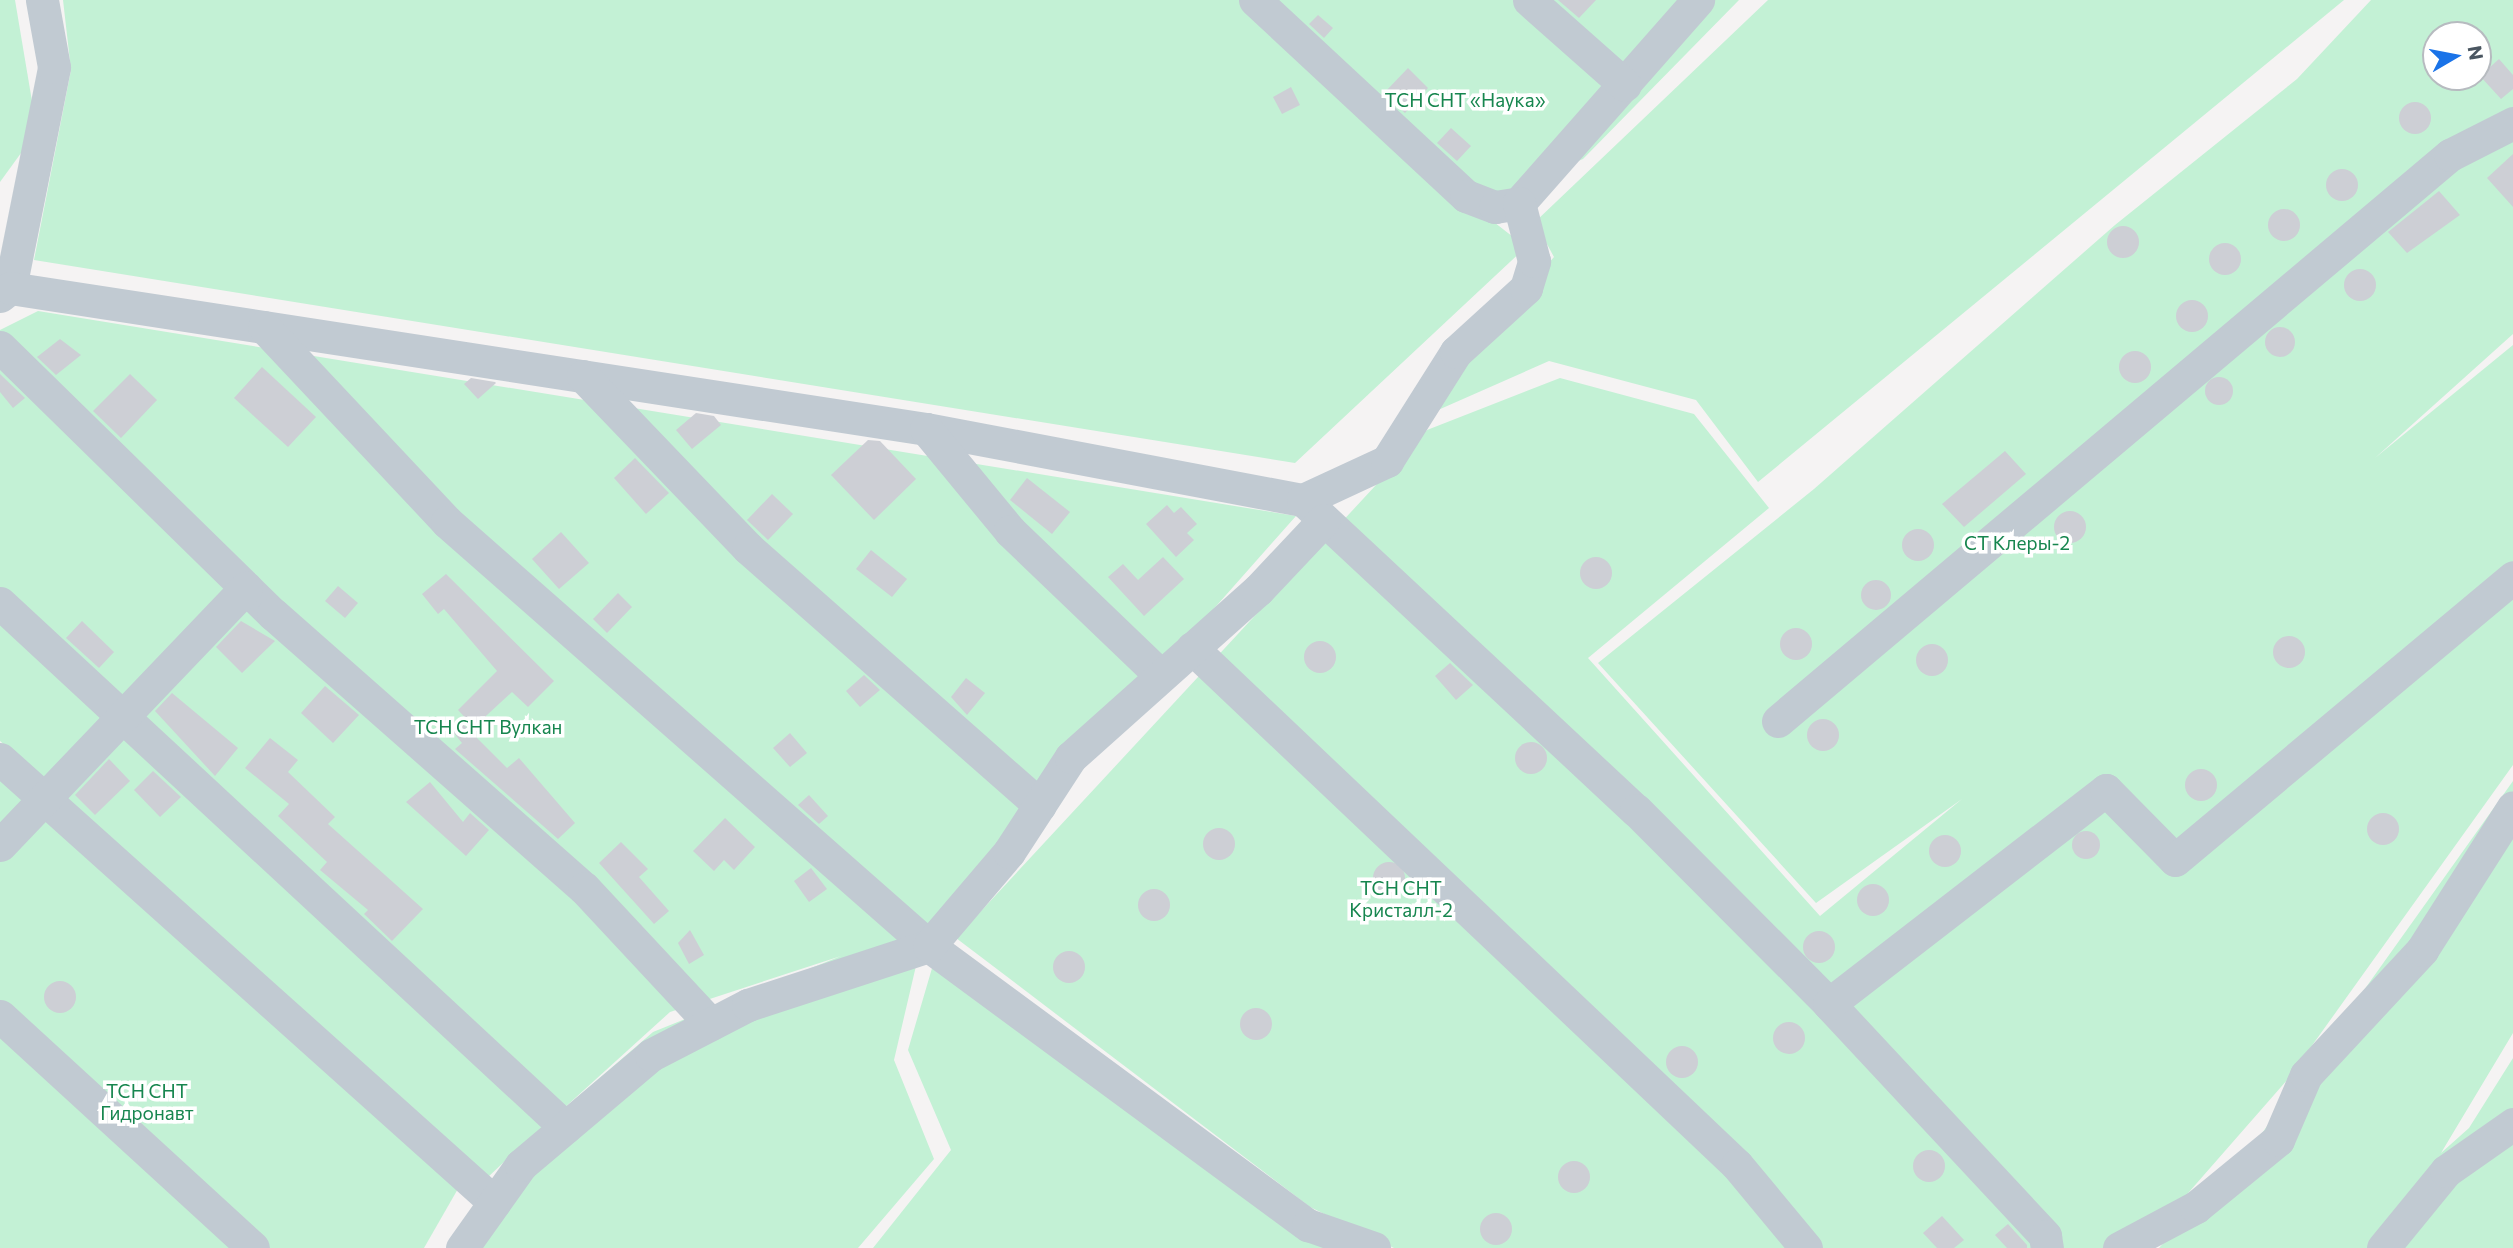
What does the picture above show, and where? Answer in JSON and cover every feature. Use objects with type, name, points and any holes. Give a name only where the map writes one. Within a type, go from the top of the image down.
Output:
[{"type":"street","points":[[42,0],[54,68],[5,292],[264,327],[926,429],[1313,510],[1636,810],[1829,1004],[2045,1236],[2047,1248]]},
{"type":"street","points":[[1255,0],[1465,196],[1495,207],[1519,203],[1698,0]]},
{"type":"street","points":[[1529,0],[1625,85]]},
{"type":"street","points":[[1778,721],[2450,155],[2513,122]]},
{"type":"street","points":[[462,1248],[521,1165],[651,1055],[748,1005],[929,946],[1010,852],[1071,757],[1192,648],[1313,510],[1387,461],[1456,352],[1526,288],[1534,261],[1519,203]]},
{"type":"street","points":[[264,327],[447,522],[929,946],[1308,1225],[1374,1248]]},
{"type":"street","points":[[0,347],[246,588],[584,888],[711,1024]]},
{"type":"street","points":[[583,376],[748,548],[1040,805]]},
{"type":"street","points":[[926,429],[1010,531],[1161,676]]},
{"type":"street","points":[[1829,1004],[2106,790],[2175,860],[2513,577]]},
{"type":"street","points":[[0,845],[246,588]]},
{"type":"street","points":[[0,603],[565,1128]]},
{"type":"street","points":[[1192,648],[1728,1156],[1806,1248]]},
{"type":"street","points":[[0,759],[494,1202]]},
{"type":"street","points":[[2119,1248],[2196,1207],[2278,1140],[2306,1075],[2422,950],[2513,807]]},
{"type":"street","points":[[0,1016],[253,1248]]},
{"type":"street","points":[[2383,1248],[2446,1171],[2513,1124]]},
{"type":"green space","points":[[0,0],[15,0],[37,131],[0,182]]},
{"type":"green space","name":"ТСН СНТ «Наука»","points":[[63,0],[1739,0],[1583,159],[1472,205],[1526,247],[1295,463],[34,260],[71,70]]},
{"type":"green space","points":[[1768,0],[2344,0],[1758,482],[1696,400],[1549,361],[1404,425],[1554,257],[1535,222]]},
{"type":"green space","name":"ТСН СНТ Кристалл-2","points":[[2371,0],[2513,0],[2513,334],[2375,458],[2513,345],[2513,765],[2288,1079],[2140,1248],[1394,1248],[1310,1207],[956,938],[1427,430],[1560,378],[1694,414],[1769,508],[1588,658],[1820,916],[1962,799],[1816,903],[1598,663],[1814,489],[2115,225],[2297,79]]},
{"type":"green space","name":"ТСН СНТ Вулкан","points":[[38,311],[1296,516],[933,926],[919,953],[894,1060],[934,1159],[858,1248],[479,1248],[505,1161],[487,1178],[0,741],[0,330]],"holes":[[[841,956],[653,1032],[552,1119],[670,1012]]]},
{"type":"green space","name":"ТСН СНТ Гидронавт","points":[[0,772],[459,1187],[424,1248],[0,1248]]},
{"type":"green space","points":[[2513,781],[2513,1033],[2441,1153],[2469,1128],[2513,1058],[2513,1248],[2159,1248],[2255,1143]]},
{"type":"green space","points":[[935,958],[1344,1248],[873,1248],[951,1150],[908,1050]]},
{"type":"building","points":[[1558,0],[1596,0],[1579,18]]},
{"type":"building","points":[[1318,15],[1333,28],[1324,38],[1309,24]]},
{"type":"building","points":[[2499,59],[2513,75],[2513,89],[2501,99],[2492,89],[2492,65]]},
{"type":"building","points":[[1408,68],[1428,88],[1405,113],[1384,93]]},
{"type":"building","points":[[1291,87],[1300,105],[1282,114],[1273,97]]},
{"type":"building","points":[[2415,102],[2426,107],[2431,118],[2426,129],[2415,134],[2404,129],[2399,118],[2404,107]]},
{"type":"building","points":[[1451,128],[1471,146],[1457,161],[1437,143]]},
{"type":"building","points":[[2513,154],[2513,207],[2487,178]]},
{"type":"building","points":[[2342,169],[2353,174],[2358,185],[2353,196],[2342,201],[2331,196],[2326,185],[2331,174]]},
{"type":"building","points":[[2439,191],[2460,215],[2407,253],[2388,232]]},
{"type":"building","points":[[2284,209],[2295,214],[2300,225],[2295,236],[2284,241],[2273,236],[2268,225],[2273,214]]},
{"type":"building","points":[[2123,226],[2134,231],[2139,242],[2134,253],[2123,258],[2112,253],[2107,242],[2112,231]]},
{"type":"building","points":[[2225,243],[2236,248],[2241,259],[2236,270],[2225,275],[2214,270],[2209,259],[2214,248]]},
{"type":"building","points":[[2360,269],[2371,274],[2376,285],[2371,296],[2360,301],[2349,296],[2344,285],[2349,274]]},
{"type":"building","points":[[2192,300],[2203,305],[2208,316],[2203,327],[2192,332],[2181,327],[2176,316],[2181,305]]},
{"type":"building","points":[[2280,327],[2291,331],[2295,342],[2291,353],[2280,357],[2269,353],[2265,342],[2269,331]]},
{"type":"building","points":[[60,339],[81,355],[56,375],[37,357]]},
{"type":"building","points":[[2135,351],[2146,356],[2151,367],[2146,378],[2135,383],[2124,378],[2119,367],[2124,356]]},
{"type":"building","points":[[262,367],[316,417],[288,447],[234,398]]},
{"type":"building","points":[[0,374],[25,398],[13,408],[0,392]]},
{"type":"building","points":[[130,374],[157,400],[121,438],[93,411]]},
{"type":"building","points":[[2219,377],[2229,381],[2233,391],[2229,401],[2219,405],[2209,401],[2205,391],[2209,381]]},
{"type":"building","points":[[471,378],[496,383],[478,399],[464,384]]},
{"type":"building","points":[[696,413],[714,416],[721,425],[692,449],[676,430]]},
{"type":"building","points":[[868,440],[880,441],[916,479],[874,520],[831,475]]},
{"type":"building","points":[[2005,451],[2026,474],[1964,527],[1942,504]]},
{"type":"building","points":[[635,458],[669,493],[646,514],[614,478]]},
{"type":"building","points":[[1027,478],[1070,512],[1052,534],[1010,500]]},
{"type":"building","points":[[772,494],[793,514],[768,540],[747,520]]},
{"type":"building","points":[[1167,505],[1174,513],[1181,507],[1197,524],[1187,533],[1194,540],[1176,557],[1146,524]]},
{"type":"building","points":[[2070,511],[2081,516],[2086,527],[2081,538],[2070,543],[2059,538],[2054,527],[2059,516]]},
{"type":"building","points":[[1918,529],[1929,534],[1934,545],[1929,556],[1918,561],[1907,556],[1902,545],[1907,534]]},
{"type":"building","points":[[561,532],[589,563],[559,589],[532,559]]},
{"type":"building","points":[[871,550],[907,579],[892,597],[856,569]]},
{"type":"building","points":[[1163,557],[1184,579],[1144,616],[1108,577],[1123,564],[1138,580]]},
{"type":"building","points":[[1596,557],[1607,562],[1612,573],[1607,584],[1596,589],[1585,584],[1580,573],[1585,562]]},
{"type":"building","points":[[446,574],[554,681],[528,707],[512,692],[474,727],[458,710],[497,671],[444,609],[438,614],[422,594]]},
{"type":"building","points":[[1876,580],[1887,584],[1891,595],[1887,606],[1876,610],[1865,606],[1861,595],[1865,584]]},
{"type":"building","points":[[338,586],[358,603],[345,618],[325,601]]},
{"type":"building","points":[[618,593],[632,607],[607,633],[593,619]]},
{"type":"building","points":[[82,621],[114,652],[99,668],[66,638]]},
{"type":"building","points":[[241,621],[275,641],[242,673],[216,647]]},
{"type":"building","points":[[1796,628],[1807,633],[1812,644],[1807,655],[1796,660],[1785,655],[1780,644],[1785,633]]},
{"type":"building","points":[[2289,636],[2300,641],[2305,652],[2300,663],[2289,668],[2278,663],[2273,652],[2278,641]]},
{"type":"building","points":[[1320,641],[1331,646],[1336,657],[1331,668],[1320,673],[1309,668],[1304,657],[1309,646]]},
{"type":"building","points":[[1932,644],[1943,649],[1948,660],[1943,671],[1932,676],[1921,671],[1916,660],[1921,649]]},
{"type":"building","points":[[1450,663],[1473,685],[1456,700],[1435,676]]},
{"type":"building","points":[[864,675],[880,690],[860,707],[846,691]]},
{"type":"building","points":[[966,678],[985,693],[967,715],[951,697]]},
{"type":"building","points":[[325,686],[359,715],[333,743],[301,713]]},
{"type":"building","points":[[172,693],[238,748],[215,776],[155,711]]},
{"type":"building","points":[[1823,719],[1834,724],[1839,735],[1834,746],[1823,751],[1812,746],[1807,735],[1812,724]]},
{"type":"building","points":[[463,724],[507,768],[519,758],[575,823],[558,839],[455,749],[462,743],[453,732]]},
{"type":"building","points":[[790,733],[807,753],[790,767],[773,748]]},
{"type":"building","points":[[270,738],[298,760],[288,772],[335,817],[328,824],[423,909],[392,941],[364,914],[368,910],[320,870],[327,862],[278,816],[289,804],[245,768]]},
{"type":"building","points":[[1531,742],[1542,747],[1547,758],[1542,769],[1531,774],[1520,769],[1515,758],[1520,747]]},
{"type":"building","points":[[109,759],[130,781],[95,815],[75,795]]},
{"type":"building","points":[[2201,769],[2212,774],[2217,785],[2212,796],[2201,801],[2190,796],[2185,785],[2190,774]]},
{"type":"building","points":[[153,771],[181,797],[160,817],[134,790]]},
{"type":"building","points":[[430,782],[463,822],[470,813],[489,830],[466,856],[406,802]]},
{"type":"building","points":[[809,795],[828,816],[819,824],[798,805]]},
{"type":"building","points":[[2383,813],[2394,818],[2399,829],[2394,840],[2383,845],[2372,840],[2367,829],[2372,818]]},
{"type":"building","points":[[725,818],[755,847],[734,870],[724,860],[714,871],[693,851]]},
{"type":"building","points":[[1219,828],[1230,833],[1235,844],[1230,855],[1219,860],[1208,855],[1203,844],[1208,833]]},
{"type":"building","points":[[2086,831],[2096,835],[2100,845],[2096,855],[2086,859],[2076,855],[2072,845],[2076,835]]},
{"type":"building","points":[[1945,835],[1956,840],[1961,851],[1956,862],[1945,867],[1934,862],[1929,851],[1934,840]]},
{"type":"building","points":[[621,842],[648,869],[639,877],[669,911],[654,924],[599,863]]},
{"type":"building","points":[[1389,862],[1400,867],[1405,878],[1400,889],[1389,894],[1378,889],[1373,878],[1378,867]]},
{"type":"building","points":[[811,868],[827,889],[809,902],[794,881]]},
{"type":"building","points":[[1873,884],[1884,889],[1889,900],[1884,911],[1873,916],[1862,911],[1857,900],[1862,889]]},
{"type":"building","points":[[1154,889],[1165,894],[1170,905],[1165,916],[1154,921],[1143,916],[1138,905],[1143,894]]},
{"type":"building","points":[[690,930],[704,955],[689,964],[678,943]]},
{"type":"building","points":[[1819,931],[1830,936],[1835,947],[1830,958],[1819,963],[1808,958],[1803,947],[1808,936]]},
{"type":"building","points":[[1069,951],[1080,956],[1085,967],[1080,978],[1069,983],[1058,978],[1053,967],[1058,956]]},
{"type":"building","points":[[60,981],[71,986],[76,997],[71,1008],[60,1013],[49,1008],[44,997],[49,986]]},
{"type":"building","points":[[1256,1008],[1267,1013],[1272,1024],[1267,1035],[1256,1040],[1245,1035],[1240,1024],[1245,1013]]},
{"type":"building","points":[[1789,1022],[1800,1027],[1805,1038],[1800,1049],[1789,1054],[1778,1049],[1773,1038],[1778,1027]]},
{"type":"building","points":[[1682,1046],[1693,1051],[1698,1062],[1693,1073],[1682,1078],[1671,1073],[1666,1062],[1671,1051]]},
{"type":"building","points":[[1929,1150],[1940,1155],[1945,1166],[1940,1177],[1929,1182],[1918,1177],[1913,1166],[1918,1155]]},
{"type":"building","points":[[1574,1161],[1585,1166],[1590,1177],[1585,1188],[1574,1193],[1563,1188],[1558,1177],[1563,1166]]},
{"type":"building","points":[[1496,1213],[1507,1218],[1512,1229],[1507,1240],[1496,1245],[1485,1240],[1480,1229],[1485,1218]]},
{"type":"building","points":[[1942,1216],[1964,1240],[1954,1248],[1937,1248],[1923,1233]]},
{"type":"building","points":[[2008,1224],[2027,1248],[2007,1248],[1995,1235]]},
{"type":"park label","name":"СТ Клеры-2","points":[[2017,543]]}]
